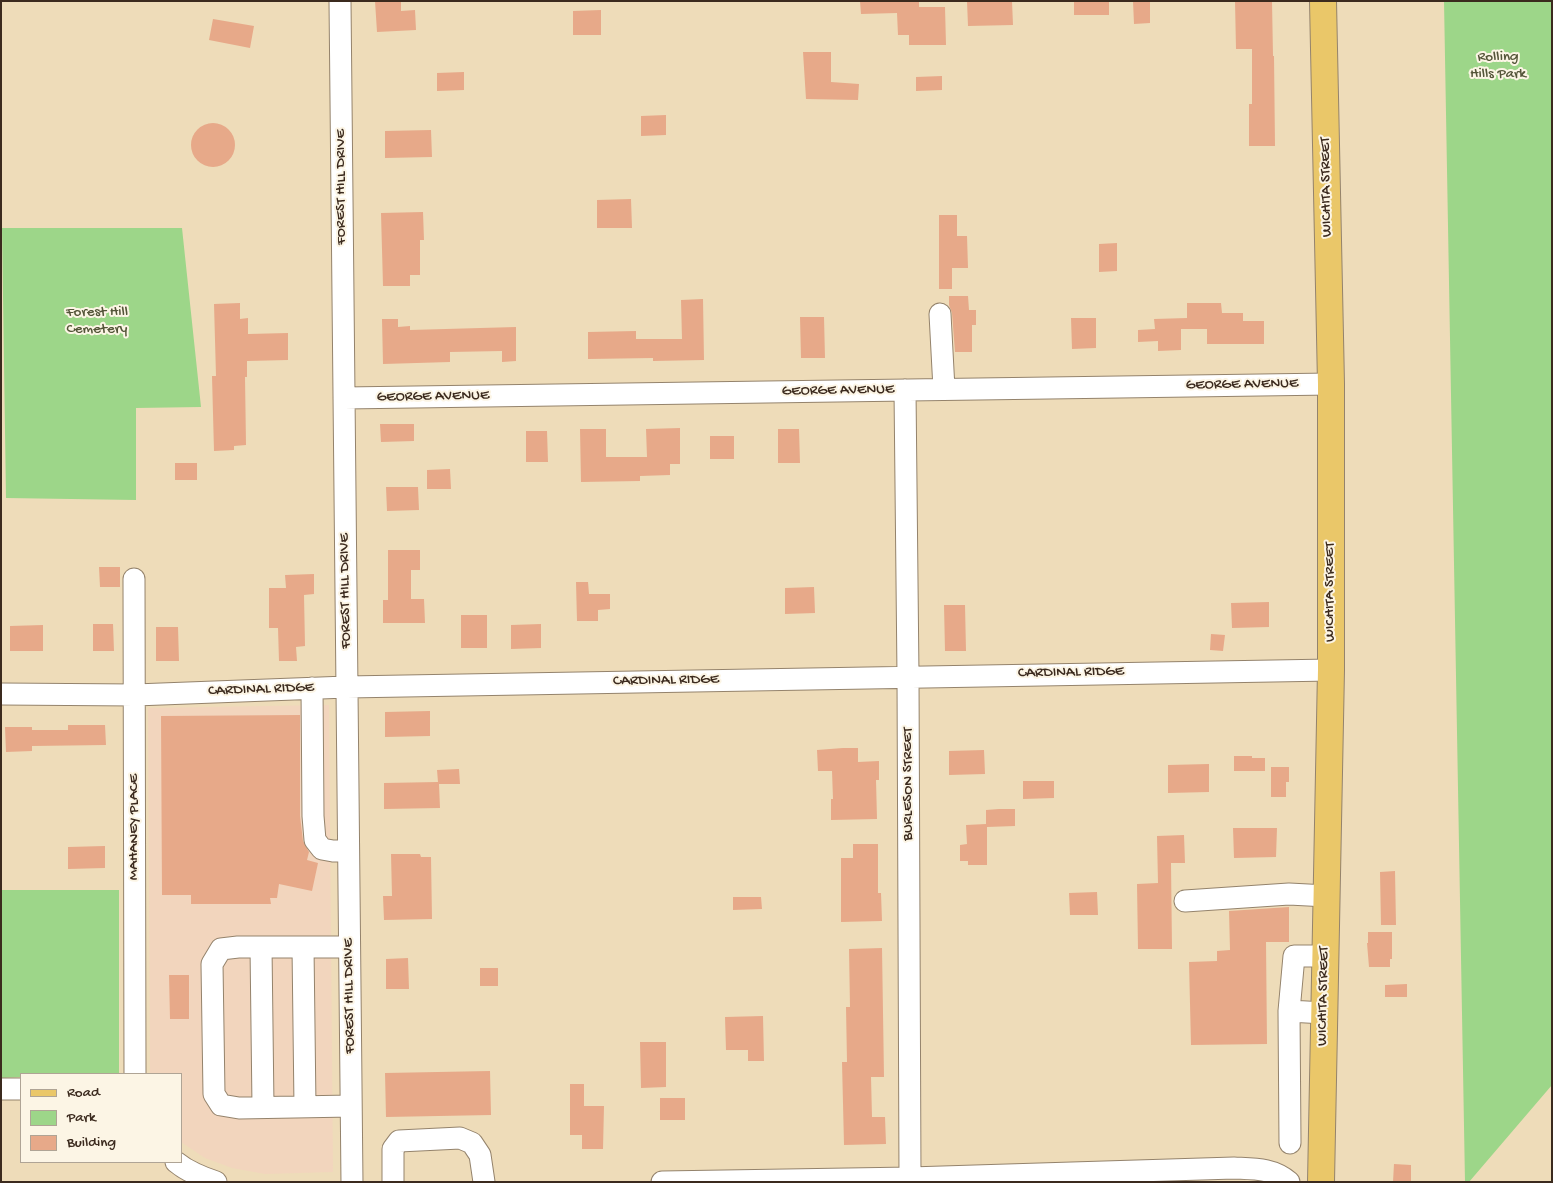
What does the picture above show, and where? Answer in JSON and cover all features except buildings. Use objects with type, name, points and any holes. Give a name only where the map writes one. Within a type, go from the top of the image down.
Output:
[{"type":"main road","name":"WICHITA STREET","points":[[1321,1182],[1331,670],[1331,384],[1323,1]]},
{"type":"street","name":"FOREST HILL DRIVE","points":[[340,1],[352,1182]]},
{"type":"street","points":[[940,314],[944,389]]},
{"type":"street","name":"GEORGE AVENUE","points":[[344,398],[1331,384]]},
{"type":"street","name":"BURLESON STREET","points":[[905,390],[910,1178]]},
{"type":"street","name":"MAHANEY PLACE","points":[[134,579],[135,1073]]},
{"type":"street","name":"CARDINAL RIDGE","points":[[1,694],[135,694],[346,687],[1331,670]]},
{"type":"street","points":[[312,688],[315,840],[322,849],[348,851]]},
{"type":"street","points":[[1185,901],[1289,894],[1327,896]]},
{"type":"street","points":[[261,947],[264,1107]]},
{"type":"street","points":[[303,947],[305,1107]]},
{"type":"street","points":[[349,947],[221,949],[212,964],[214,1094],[221,1105],[239,1108],[351,1106]]},
{"type":"street","points":[[1290,1143],[1289,1011],[1294,956],[1325,956]]},
{"type":"street","points":[[1289,1011],[1324,1013]]},
{"type":"street","points":[[1,1089],[20,1089]]},
{"type":"street","points":[[393,1182],[393,1149],[399,1141],[460,1138],[472,1143],[480,1155],[484,1182]]},
{"type":"street","points":[[177,1163],[184,1168],[216,1182]]},
{"type":"street","points":[[662,1182],[1033,1178],[1234,1168],[1275,1172],[1289,1182]]},
{"type":"shaded area","points":[[329,705],[333,1172],[265,1174],[232,1168],[205,1158],[182,1143],[182,1073],[150,1073],[148,708]]},
{"type":"green space","name":"Rolling Hills Park","points":[[1444,1],[1552,1],[1552,1085],[1469,1182],[1465,1182]]},
{"type":"green space","name":"Forest Hill Cemetery","points":[[2,228],[182,228],[201,407],[136,408],[136,500],[6,498]]},
{"type":"green space","points":[[1,890],[119,890],[119,1073],[20,1073],[20,1077],[1,1078]]}]
